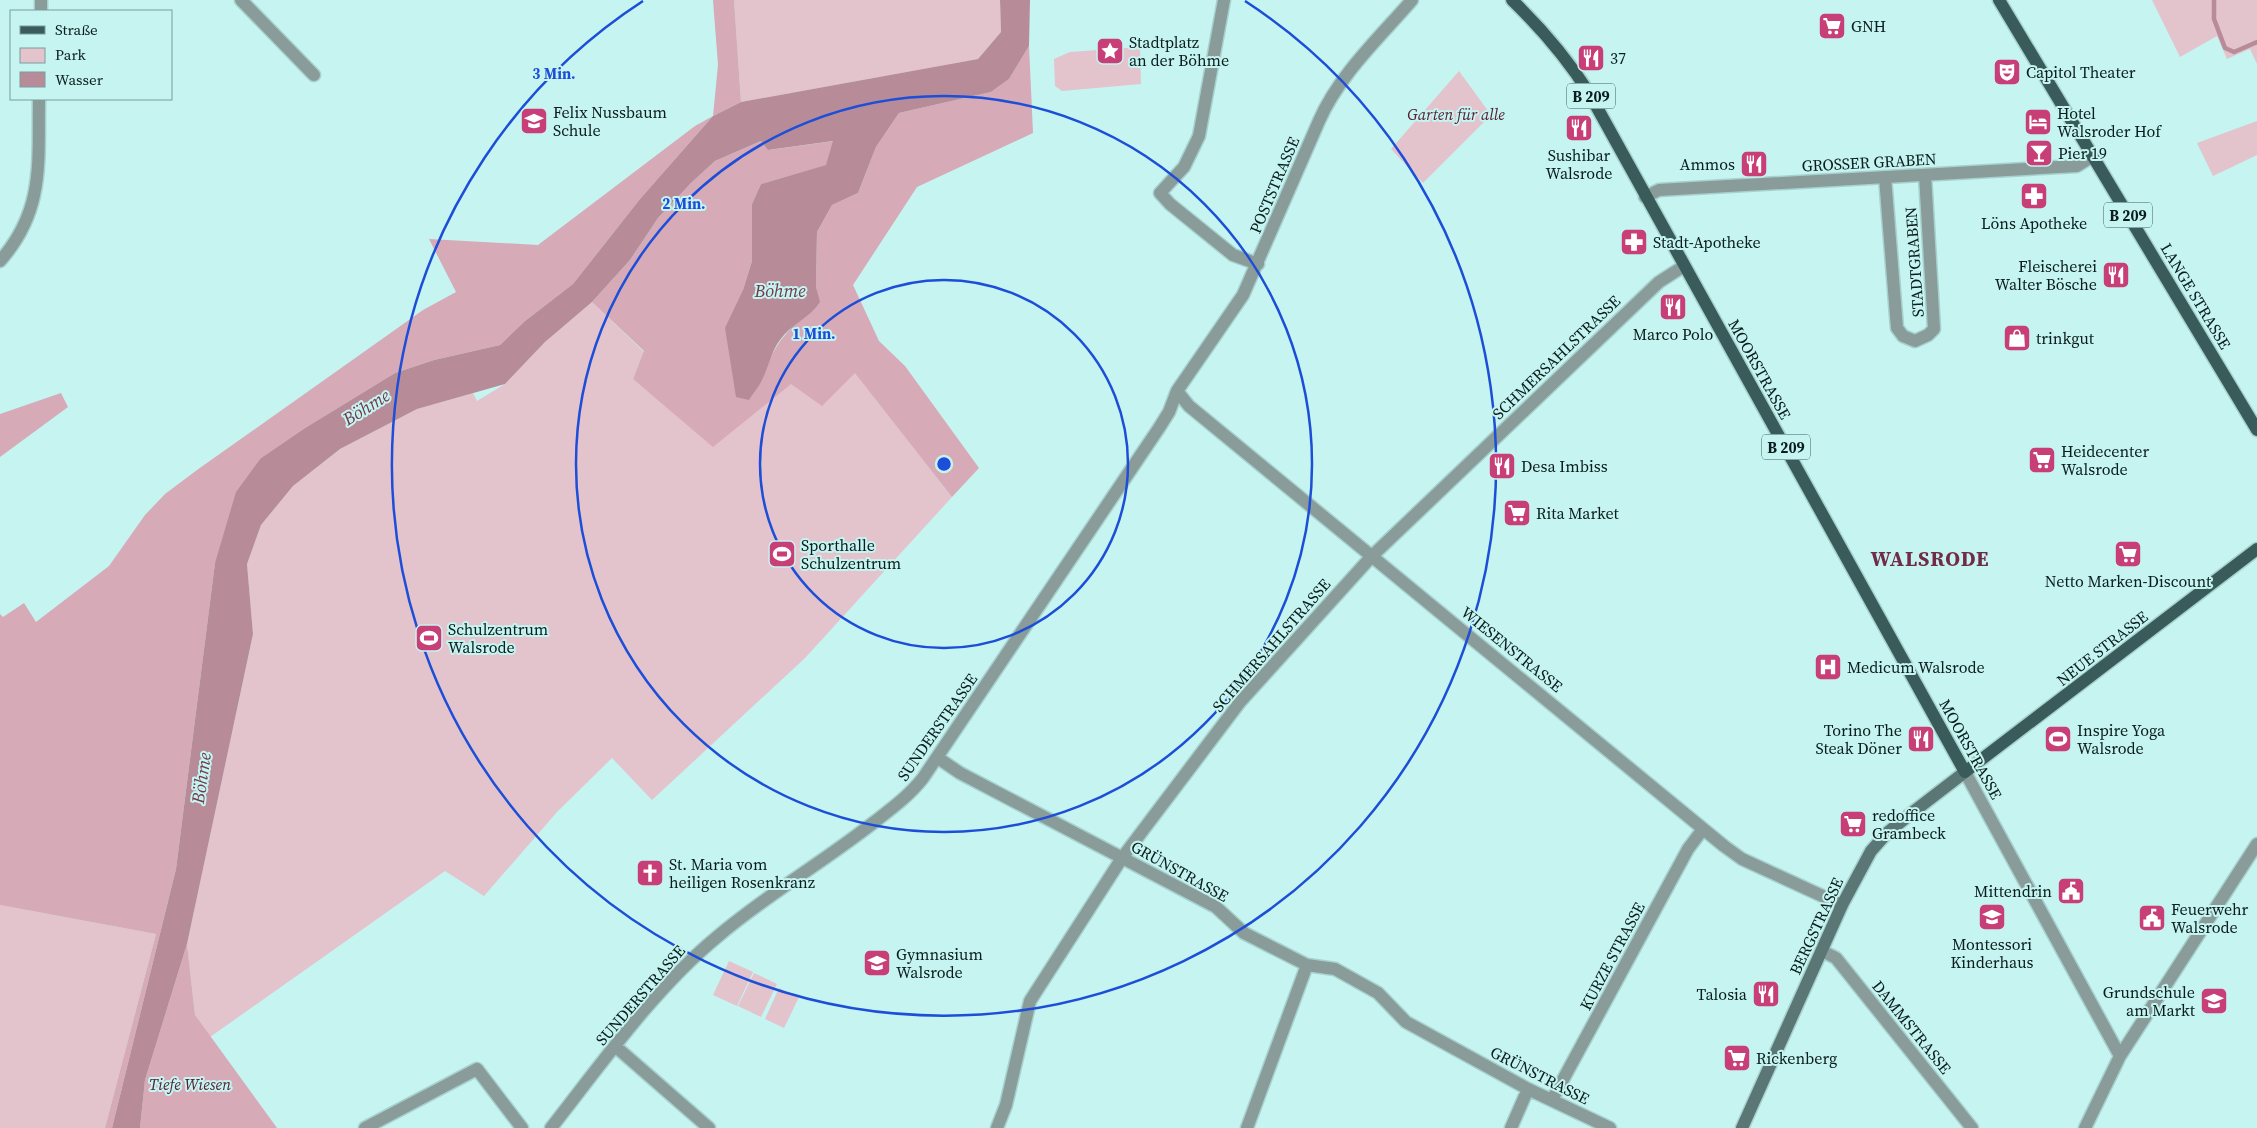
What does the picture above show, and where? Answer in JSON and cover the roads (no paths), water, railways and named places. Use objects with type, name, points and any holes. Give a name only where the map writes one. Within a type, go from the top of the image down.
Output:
[{"type":"main road","name":"MOORSTRASSE","points":[[1512,0],[1549,37],[1574,69],[1966,772]]},
{"type":"main road","name":"LANGE STRASSE","points":[[1999,0],[2257,430]]},
{"type":"main road","name":"NEUE STRASSE","points":[[1966,772],[2257,549]]},
{"type":"main road","name":"BERGSTRASSE","points":[[1742,1128],[1842,905],[1862,865],[1882,839],[1912,812],[1966,772]]},
{"type":"street","points":[[240,0],[314,75]]},
{"type":"street","points":[[1224,0],[1199,136],[1184,167],[1160,193],[1170,204],[1233,255],[1258,264]]},
{"type":"street","name":"POSTSTRASSE","points":[[1177,391],[1243,295],[1258,264],[1321,114],[1340,85],[1412,0]]},
{"type":"street","points":[[0,261],[24,227],[34,204],[38,180],[39,100]]},
{"type":"street","name":"GROSSER GRABEN","points":[[1645,197],[1659,190],[2078,166],[2093,156]]},
{"type":"street","name":"STADTGRABEN","points":[[1885,177],[1897,328],[1903,336],[1915,341],[1928,335],[1934,329],[1925,175]]},
{"type":"street","name":"SCHMERSAHLSTRASSE","points":[[997,1128],[1006,1105],[1030,1001],[1122,858],[1240,702],[1372,556],[1659,282],[1684,266]]},
{"type":"street","name":"WIESENSTRASSE","points":[[1177,391],[1189,406],[1703,829],[1742,859],[1842,905]]},
{"type":"street","name":"SUNDERSTRASSE","points":[[551,1128],[615,1046],[688,962],[737,920],[846,844],[907,796],[938,758],[1159,428],[1169,412],[1177,391]]},
{"type":"street","name":"GRÜNSTRASSE","points":[[938,758],[954,770],[1216,907],[1244,933],[1307,965],[1335,969],[1378,993],[1406,1022],[1528,1089],[1610,1128]]},
{"type":"street","name":"MOORSTRASSE","points":[[1966,772],[2120,1056]]},
{"type":"street","name":"KURZE STRASSE","points":[[1552,1100],[1688,849],[1703,829]]},
{"type":"street","points":[[2085,1128],[2120,1056],[2257,844]]},
{"type":"street","name":"DAMMSTRASSE","points":[[1822,951],[1836,958],[1972,1128]]},
{"type":"street","points":[[1247,1128],[1307,965]]},
{"type":"street","points":[[615,1046],[708,1128]]},
{"type":"street","points":[[365,1128],[477,1069],[522,1128]]},
{"type":"street","points":[[1511,1128],[1528,1089]]},
{"type":"water","name":"Böhme","points":[[1000,0],[1030,0],[1029,46],[1009,79],[991,92],[899,113],[876,147],[858,193],[832,205],[817,232],[816,287],[820,302],[816,308],[784,334],[774,349],[761,383],[749,400],[736,397],[725,328],[743,290],[752,261],[752,204],[761,184],[826,165],[833,141],[768,150],[761,141],[715,161],[658,218],[630,260],[592,302],[545,342],[505,384],[417,409],[340,449],[293,486],[261,525],[247,564],[253,634],[187,944],[145,1080],[140,1128],[112,1128],[176,869],[215,563],[236,492],[261,458],[305,428],[395,373],[434,360],[500,345],[525,321],[573,284],[640,199],[713,116],[741,102],[978,59],[1001,32]]},
{"type":"waterway","points":[[2214,0],[2214,19],[2225,48],[2234,52],[2257,42]]},
{"type":"place","name":"GNH","points":[[1832,26]]},
{"type":"place","name":"Stadtplatz an der Böhme","points":[[1110,51]]},
{"type":"place","name":"37","points":[[1591,58]]},
{"type":"place","name":"Capitol Theater","points":[[2007,72]]},
{"type":"place","name":"Felix Nussbaum Schule","points":[[534,121]]},
{"type":"place","name":"Hotel Walsroder Hof","points":[[2038,122]]},
{"type":"place","name":"Sushibar Walsrode","points":[[1579,128]]},
{"type":"place","name":"Pier 19","points":[[2039,153]]},
{"type":"place","name":"Ammos","points":[[1754,164]]},
{"type":"place","name":"Löns Apotheke","points":[[2034,196]]},
{"type":"place","name":"Stadt-Apotheke","points":[[1634,242]]},
{"type":"place","name":"Fleischerei Walter Bösche","points":[[2116,275]]},
{"type":"place","name":"Marco Polo","points":[[1673,307]]},
{"type":"place","name":"trinkgut","points":[[2017,338]]},
{"type":"place","name":"Heidecenter Walsrode","points":[[2042,460]]},
{"type":"place","name":"Desa Imbiss","points":[[1502,466]]},
{"type":"place","name":"Rita Market","points":[[1517,513]]},
{"type":"place","name":"Sporthalle Schulzentrum","points":[[782,554]]},
{"type":"place","name":"Netto Marken-Discount","points":[[2128,554]]},
{"type":"place","name":"Schulzentrum Walsrode","points":[[429,638]]},
{"type":"place","name":"Medicum Walsrode","points":[[1828,667]]},
{"type":"place","name":"Torino The Steak Döner","points":[[1921,739]]},
{"type":"place","name":"Inspire Yoga Walsrode","points":[[2058,739]]},
{"type":"place","name":"redoffice Grambeck","points":[[1853,824]]},
{"type":"place","name":"St. Maria vom heiligen Rosenkranz","points":[[650,873]]},
{"type":"place","name":"Mittendrin","points":[[2071,891]]},
{"type":"place","name":"Montessori Kinderhaus","points":[[1992,917]]},
{"type":"place","name":"Feuerwehr Walsrode","points":[[2152,918]]},
{"type":"place","name":"Gymnasium Walsrode","points":[[877,963]]},
{"type":"place","name":"Talosia","points":[[1766,994]]},
{"type":"place","name":"Grundschule am Markt","points":[[2214,1001]]},
{"type":"place","name":"Rickenberg","points":[[1737,1058]]},
{"type":"district","name":"WALSRODE","points":[[1930,558]]},
{"type":"park label","name":"Garten für alle","points":[[1456,114]]},
{"type":"park label","name":"Tiefe Wiesen","points":[[190,1084]]}]
